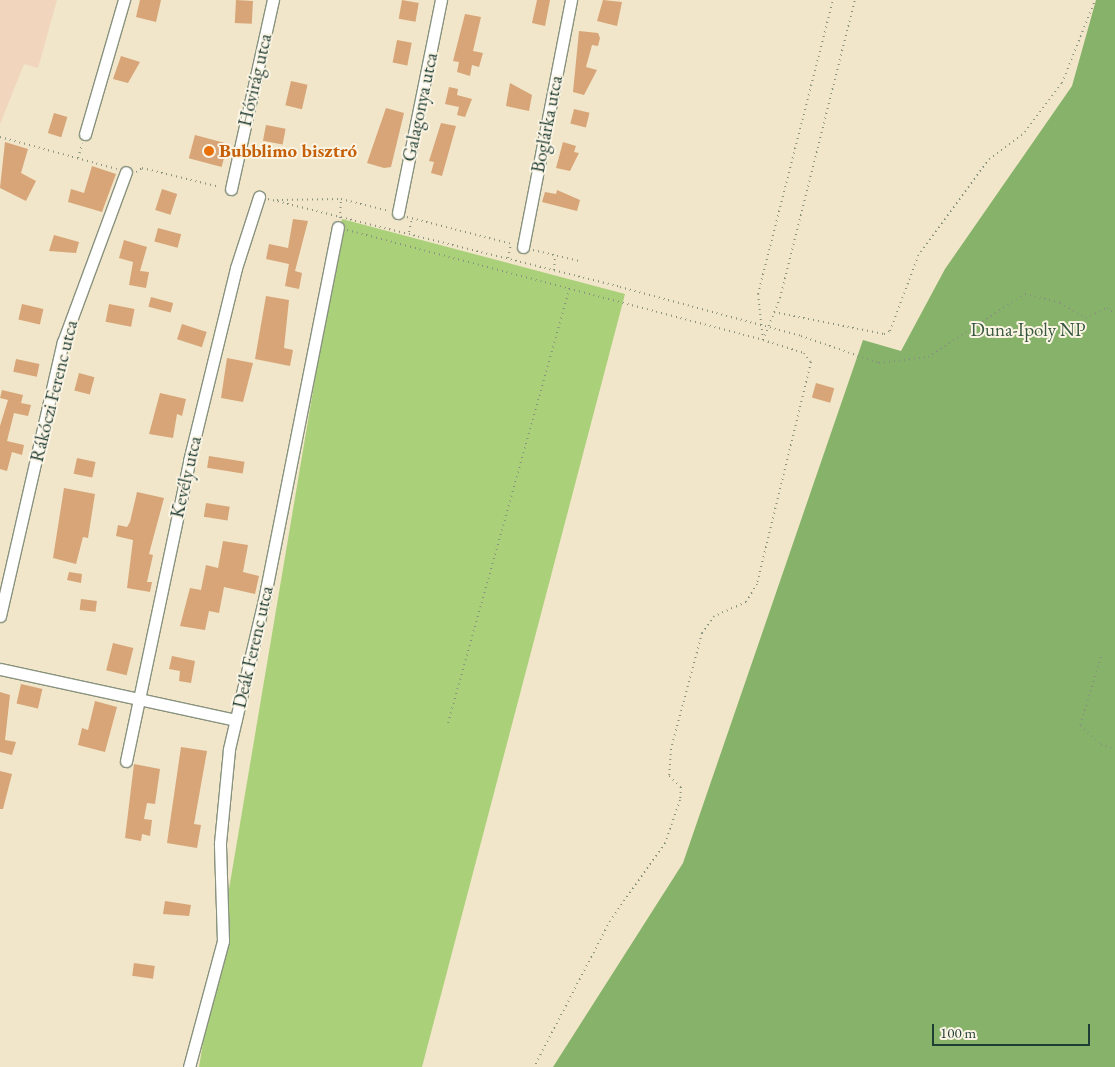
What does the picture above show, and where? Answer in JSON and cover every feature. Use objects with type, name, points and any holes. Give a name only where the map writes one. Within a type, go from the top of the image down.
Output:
[{"type":"street","points":[[85,134],[124,0]]},
{"type":"street","name":"Hóvirág utca","points":[[231,190],[273,0]]},
{"type":"street","name":"Galagonya utca","points":[[398,214],[441,0]]},
{"type":"street","name":"Boglárka utca","points":[[523,248],[571,0]]},
{"type":"street","name":"Rákóczi Ferenc utca","points":[[0,616],[63,342],[126,172]]},
{"type":"street","name":"Kevély utca","points":[[126,761],[189,461],[236,268],[259,197]]},
{"type":"street","name":"Deák Ferenc utca","points":[[189,1067],[223,941],[220,843],[236,720],[338,227]]},
{"type":"street","points":[[0,669],[140,701],[236,720]]},
{"type":"path","points":[[763,340],[759,326],[758,294],[832,0]]},
{"type":"path","points":[[763,340],[774,312],[855,0]]},
{"type":"path","points":[[774,312],[884,334],[890,331],[918,256],[989,159],[1025,132],[1062,83],[1095,0]]},
{"type":"path","points":[[78,158],[85,134]]},
{"type":"path","points":[[0,136],[126,172],[142,168],[231,190]]},
{"type":"path","points":[[340,214],[341,198]]},
{"type":"path","points":[[579,261],[412,219],[341,198],[272,200],[340,214],[554,270],[768,328],[879,363],[900,363],[928,358],[1025,294],[1060,303],[1086,318],[1107,308],[1115,314]]},
{"type":"path","points":[[409,232],[412,219]]},
{"type":"path","points":[[338,227],[570,287],[763,340],[804,352],[811,362],[757,584],[746,602],[714,616],[702,633],[671,749],[669,776],[681,787],[680,800],[664,843],[610,921],[534,1067]]},
{"type":"path","points":[[508,258],[511,244]]},
{"type":"path","points":[[554,270],[555,256]]},
{"type":"path","points":[[448,723],[570,287]]},
{"type":"path","points":[[1101,657],[1080,726],[1101,744],[1115,749]]},
{"type":"shaded area","points":[[0,0],[57,0],[38,68],[24,64],[0,124]]},
{"type":"green space","name":"Duna-Ipoly NP","points":[[1096,0],[1115,0],[1115,1067],[553,1067],[683,863],[863,340],[901,351],[945,269],[1072,86]]},
{"type":"green space","points":[[342,219],[625,294],[422,1067],[199,1067]]},
{"type":"building","points":[[140,0],[161,0],[156,22],[136,17]]},
{"type":"building","points":[[236,0],[253,1],[252,24],[235,23]]},
{"type":"building","points":[[402,0],[419,3],[415,22],[399,19]]},
{"type":"building","points":[[537,0],[550,0],[545,26],[532,23]]},
{"type":"building","points":[[603,0],[622,2],[617,26],[597,21]]},
{"type":"building","points":[[465,14],[481,17],[473,51],[483,53],[479,67],[472,65],[470,76],[457,72],[459,62],[453,61]]},
{"type":"building","points":[[579,31],[598,33],[600,38],[598,46],[592,45],[586,67],[597,70],[584,95],[573,92]]},
{"type":"building","points":[[397,40],[412,43],[407,65],[393,63]]},
{"type":"building","points":[[121,56],[140,62],[128,83],[113,79]]},
{"type":"building","points":[[291,81],[308,85],[302,109],[285,105]]},
{"type":"building","points":[[510,83],[532,95],[529,111],[506,106]]},
{"type":"building","points":[[449,87],[458,89],[457,95],[472,99],[465,117],[457,115],[459,107],[445,104]]},
{"type":"building","points":[[386,108],[404,113],[391,167],[384,168],[367,163]]},
{"type":"building","points":[[574,109],[590,113],[586,127],[570,124]]},
{"type":"building","points":[[54,113],[67,117],[61,137],[48,133]]},
{"type":"building","points":[[441,123],[456,126],[442,176],[431,173],[434,162],[429,161]]},
{"type":"building","points":[[266,125],[286,129],[283,145],[263,141]]},
{"type":"building","name":"Bubblimo bisztró","points":[[195,135],[228,144],[222,167],[189,158]]},
{"type":"building","points":[[5,142],[28,149],[21,173],[36,181],[26,201],[0,188]]},
{"type":"building","points":[[563,142],[576,146],[574,152],[579,153],[570,171],[556,168]]},
{"type":"building","points":[[92,166],[116,174],[102,212],[68,202],[71,189],[84,193]]},
{"type":"building","points":[[162,189],[177,194],[170,215],[155,210]]},
{"type":"building","points":[[557,190],[580,200],[577,211],[542,202],[545,192],[556,194]]},
{"type":"building","points":[[293,219],[308,221],[295,271],[302,273],[299,289],[285,286],[289,264],[266,259],[269,244],[288,248]]},
{"type":"building","points":[[158,228],[181,234],[178,248],[154,242]]},
{"type":"building","points":[[54,235],[79,242],[76,253],[49,251]]},
{"type":"building","points":[[124,240],[147,247],[140,271],[149,272],[146,288],[129,285],[133,262],[119,258]]},
{"type":"building","points":[[266,296],[289,300],[284,348],[293,350],[290,366],[255,359]]},
{"type":"building","points":[[151,297],[173,303],[171,313],[148,307]]},
{"type":"building","points":[[22,304],[43,309],[40,325],[18,320]]},
{"type":"building","points":[[109,304],[135,309],[131,327],[106,322]]},
{"type":"building","points":[[182,324],[207,332],[202,347],[177,339]]},
{"type":"building","points":[[227,358],[253,363],[243,402],[221,398]]},
{"type":"building","points":[[16,359],[39,364],[37,377],[13,372]]},
{"type":"building","points":[[79,373],[94,377],[90,395],[74,390]]},
{"type":"building","points":[[816,383],[834,388],[830,403],[812,397]]},
{"type":"building","points":[[2,390],[23,395],[21,403],[31,405],[28,416],[14,413],[7,441],[24,445],[22,455],[12,452],[7,471],[0,469],[0,426],[8,400],[0,398]]},
{"type":"building","points":[[160,393],[186,399],[182,416],[177,414],[173,438],[149,434]]},
{"type":"building","points":[[209,456],[245,462],[243,473],[207,468]]},
{"type":"building","points":[[77,458],[96,462],[92,478],[74,474]]},
{"type":"building","points":[[64,488],[95,494],[88,538],[83,537],[76,564],[53,558]]},
{"type":"building","points":[[137,492],[164,498],[149,554],[153,555],[147,582],[152,582],[150,592],[127,588],[133,540],[116,536],[118,525],[127,527],[130,522]]},
{"type":"building","points":[[206,503],[230,507],[228,521],[204,517]]},
{"type":"building","points":[[223,541],[248,545],[243,572],[259,576],[255,594],[224,587],[219,613],[209,611],[205,630],[180,626],[190,588],[201,590],[206,565],[218,568]]},
{"type":"building","points":[[69,572],[82,574],[81,583],[67,580]]},
{"type":"building","points":[[81,599],[97,601],[96,612],[80,610]]},
{"type":"building","points":[[113,643],[133,648],[127,675],[106,670]]},
{"type":"building","points":[[172,656],[195,661],[191,683],[179,681],[180,671],[169,669]]},
{"type":"building","points":[[21,684],[42,689],[38,708],[17,703]]},
{"type":"building","points":[[0,692],[10,695],[5,740],[16,742],[12,755],[0,752]]},
{"type":"building","points":[[95,701],[117,707],[105,752],[78,745],[82,728],[88,730]]},
{"type":"building","points":[[181,747],[207,751],[194,824],[201,825],[197,848],[167,843]]},
{"type":"building","points":[[134,764],[160,769],[155,804],[147,803],[144,819],[152,820],[150,836],[142,834],[141,841],[125,838]]},
{"type":"building","points":[[0,771],[12,774],[3,809],[0,809]]},
{"type":"building","points":[[165,901],[191,905],[189,916],[163,914]]},
{"type":"building","points":[[134,963],[155,966],[153,979],[132,976]]},
{"type":"place","name":"Bubblimo bisztró","points":[[209,151]]}]
